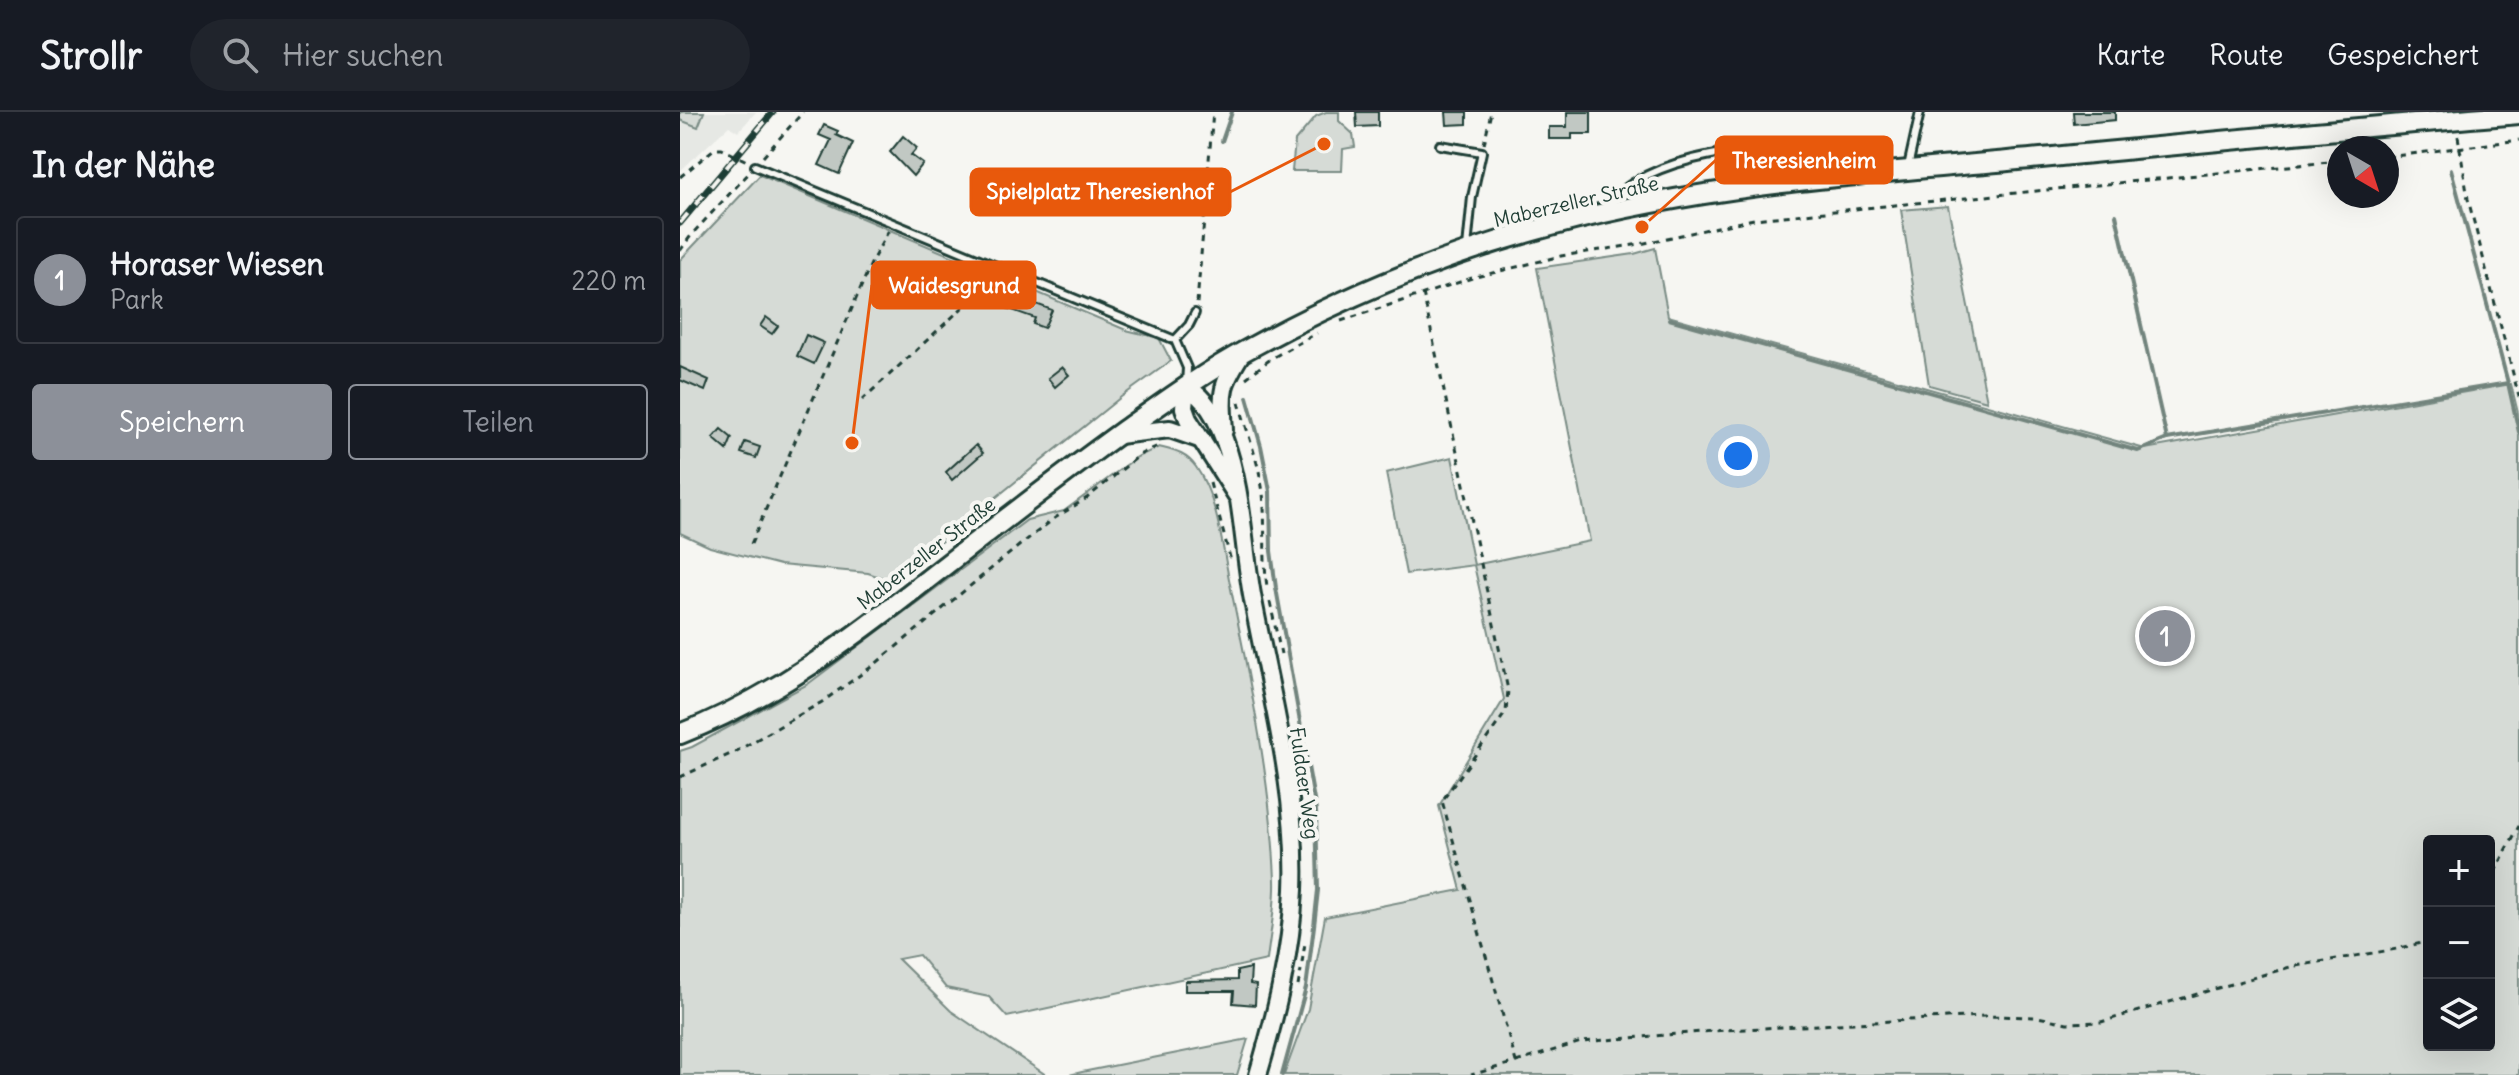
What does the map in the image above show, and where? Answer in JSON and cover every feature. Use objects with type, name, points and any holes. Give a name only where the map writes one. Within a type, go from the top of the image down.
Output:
[{"type":"main road","name":"Maberzeller Straße","points":[[680,734],[735,711],[835,651],[1044,488],[1186,386],[1297,323],[1421,267],[1556,224],[1735,190],[1860,175],[2512,113]]},
{"type":"main road","points":[[1224,439],[1222,392],[1243,351]]},
{"type":"main road","name":"Fuldaer Weg","points":[[1237,496],[1184,408],[1186,386],[1203,397],[1224,439],[1237,496],[1287,778],[1293,829],[1294,889],[1286,968],[1258,1075]]},
{"type":"main road","points":[[1118,435],[1170,429],[1202,440]]},
{"type":"lane","points":[[1907,171],[1920,112]]},
{"type":"lane","points":[[1440,145],[1482,152]]},
{"type":"lane","points":[[1605,214],[1614,198],[1657,170],[1678,162],[1740,152],[1781,149],[1829,151],[1856,163],[1860,175]]},
{"type":"lane","name":"Maberzeller Straße","points":[[1466,252],[1472,197],[1482,152]]},
{"type":"lane","points":[[755,166],[1175,340],[1187,368],[1186,386]]},
{"type":"lane","points":[[1175,340],[1195,313]]},
{"type":"path","points":[[680,251],[803,112]]},
{"type":"path","points":[[1195,313],[1213,112]]},
{"type":"path","points":[[1482,152],[1491,112]]},
{"type":"path","points":[[2457,119],[2458,148],[2468,199],[2519,397]]},
{"type":"path","points":[[2399,155],[2519,140]]},
{"type":"path","points":[[680,177],[714,149],[722,149],[755,166]]},
{"type":"path","points":[[1333,324],[1472,278],[1561,256],[1640,244],[1754,219],[2327,162]]},
{"type":"path","points":[[751,544],[873,259],[893,223]]},
{"type":"path","points":[[862,400],[980,294],[1003,269]]},
{"type":"path","points":[[1423,293],[1508,690],[1506,712],[1442,801],[1516,1062]]},
{"type":"path","points":[[1241,383],[1272,358],[1320,332]]},
{"type":"path","points":[[680,777],[735,752],[822,702],[874,665],[1055,518],[1087,498],[1141,454],[1160,445]]},
{"type":"path","points":[[1207,475],[1231,564]]},
{"type":"path","points":[[2495,872],[2519,826]]},
{"type":"path","points":[[1471,1075],[1581,1042],[1726,1030],[1984,1016],[2038,1017],[2067,1023],[2101,1022],[2290,967],[2423,942]]},
{"type":"shaded area","points":[[680,112],[756,112],[738,132],[729,126],[680,171]]},
{"type":"shaded area","points":[[680,112],[704,112],[698,127],[680,120]]},
{"type":"shaded area","points":[[1339,112],[1339,121],[1353,134],[1355,147],[1343,149],[1342,171],[1292,171],[1295,141],[1316,116]]},
{"type":"shaded area","points":[[760,175],[1126,330],[1159,338],[1171,361],[1121,397],[892,581],[868,573],[780,565],[710,547],[680,533],[680,260]]},
{"type":"shaded area","points":[[1948,206],[1987,401],[1929,385],[1901,210]]},
{"type":"shaded area","points":[[1655,248],[1668,316],[2145,449],[2511,384],[2519,417],[2519,1075],[1284,1075],[1308,1009],[1325,917],[1461,890],[1439,806],[1504,699],[1474,565],[1590,541],[1537,268],[1634,254]]},
{"type":"shaded area","points":[[1159,447],[1175,451],[1196,467],[1209,493],[1222,539],[1252,694],[1273,843],[1274,910],[1267,960],[1007,1017],[989,997],[946,988],[919,955],[898,959],[951,1011],[1046,1075],[680,1075],[680,751],[808,684],[1027,520],[1064,511],[1137,457]]},
{"type":"shaded area","points":[[1452,457],[1474,565],[1406,574],[1386,473]]},
{"type":"shaded area","points":[[1248,1039],[1237,1075],[1069,1075],[1082,1072]]},
{"type":"building","points":[[1356,112],[1378,112],[1378,126],[1357,127]]},
{"type":"building","points":[[1446,112],[1467,112],[1467,124],[1447,125]]},
{"type":"building","points":[[1567,112],[1591,112],[1591,134],[1572,134],[1572,139],[1549,139],[1549,127],[1567,127]]},
{"type":"building","points":[[2073,112],[2115,112],[2115,120],[2074,124]]},
{"type":"building","points":[[824,125],[853,143],[839,174],[819,165],[831,140],[819,135]]},
{"type":"building","points":[[903,136],[917,148],[911,155],[923,164],[913,176],[890,152]]},
{"type":"building","points":[[997,289],[1052,310],[1044,328],[1033,324],[1035,318],[992,303]]},
{"type":"building","points":[[766,317],[778,326],[772,334],[760,326]]},
{"type":"building","points":[[806,335],[824,343],[814,364],[797,356]]},
{"type":"building","points":[[680,367],[709,380],[705,391],[680,380]]},
{"type":"building","points":[[1062,367],[1069,375],[1055,387],[1048,378]]},
{"type":"building","points":[[721,429],[732,438],[727,450],[713,438]]},
{"type":"building","points":[[745,442],[760,447],[756,458],[741,453]]},
{"type":"building","points":[[976,445],[983,453],[952,480],[946,472]]},
{"type":"building","points":[[1251,968],[1250,984],[1256,985],[1255,1005],[1233,1003],[1234,991],[1185,991],[1185,981],[1237,980],[1237,971]]},
{"type":"waterway","points":[[1222,141],[1232,112]]},
{"type":"waterway","points":[[2451,169],[2508,383]]},
{"type":"waterway","points":[[2116,215],[2167,439]]},
{"type":"waterway","points":[[1669,319],[2138,451],[2167,439],[2508,383],[2519,432]]},
{"type":"waterway","points":[[1247,397],[1270,491],[1271,551],[1276,588],[1316,811],[1318,890],[1314,926],[1306,988],[1282,1075]]},
{"type":"railway","points":[[680,223],[773,112]]},
{"type":"place","name":"Spielplatz Theresienhof","points":[[1324,144]]},
{"type":"place","name":"Theresienheim","points":[[1642,227]]},
{"type":"place","name":"Waidesgrund","points":[[852,443]]},
{"type":"place","name":"Horaser Wiesen","points":[[2165,636]]}]
